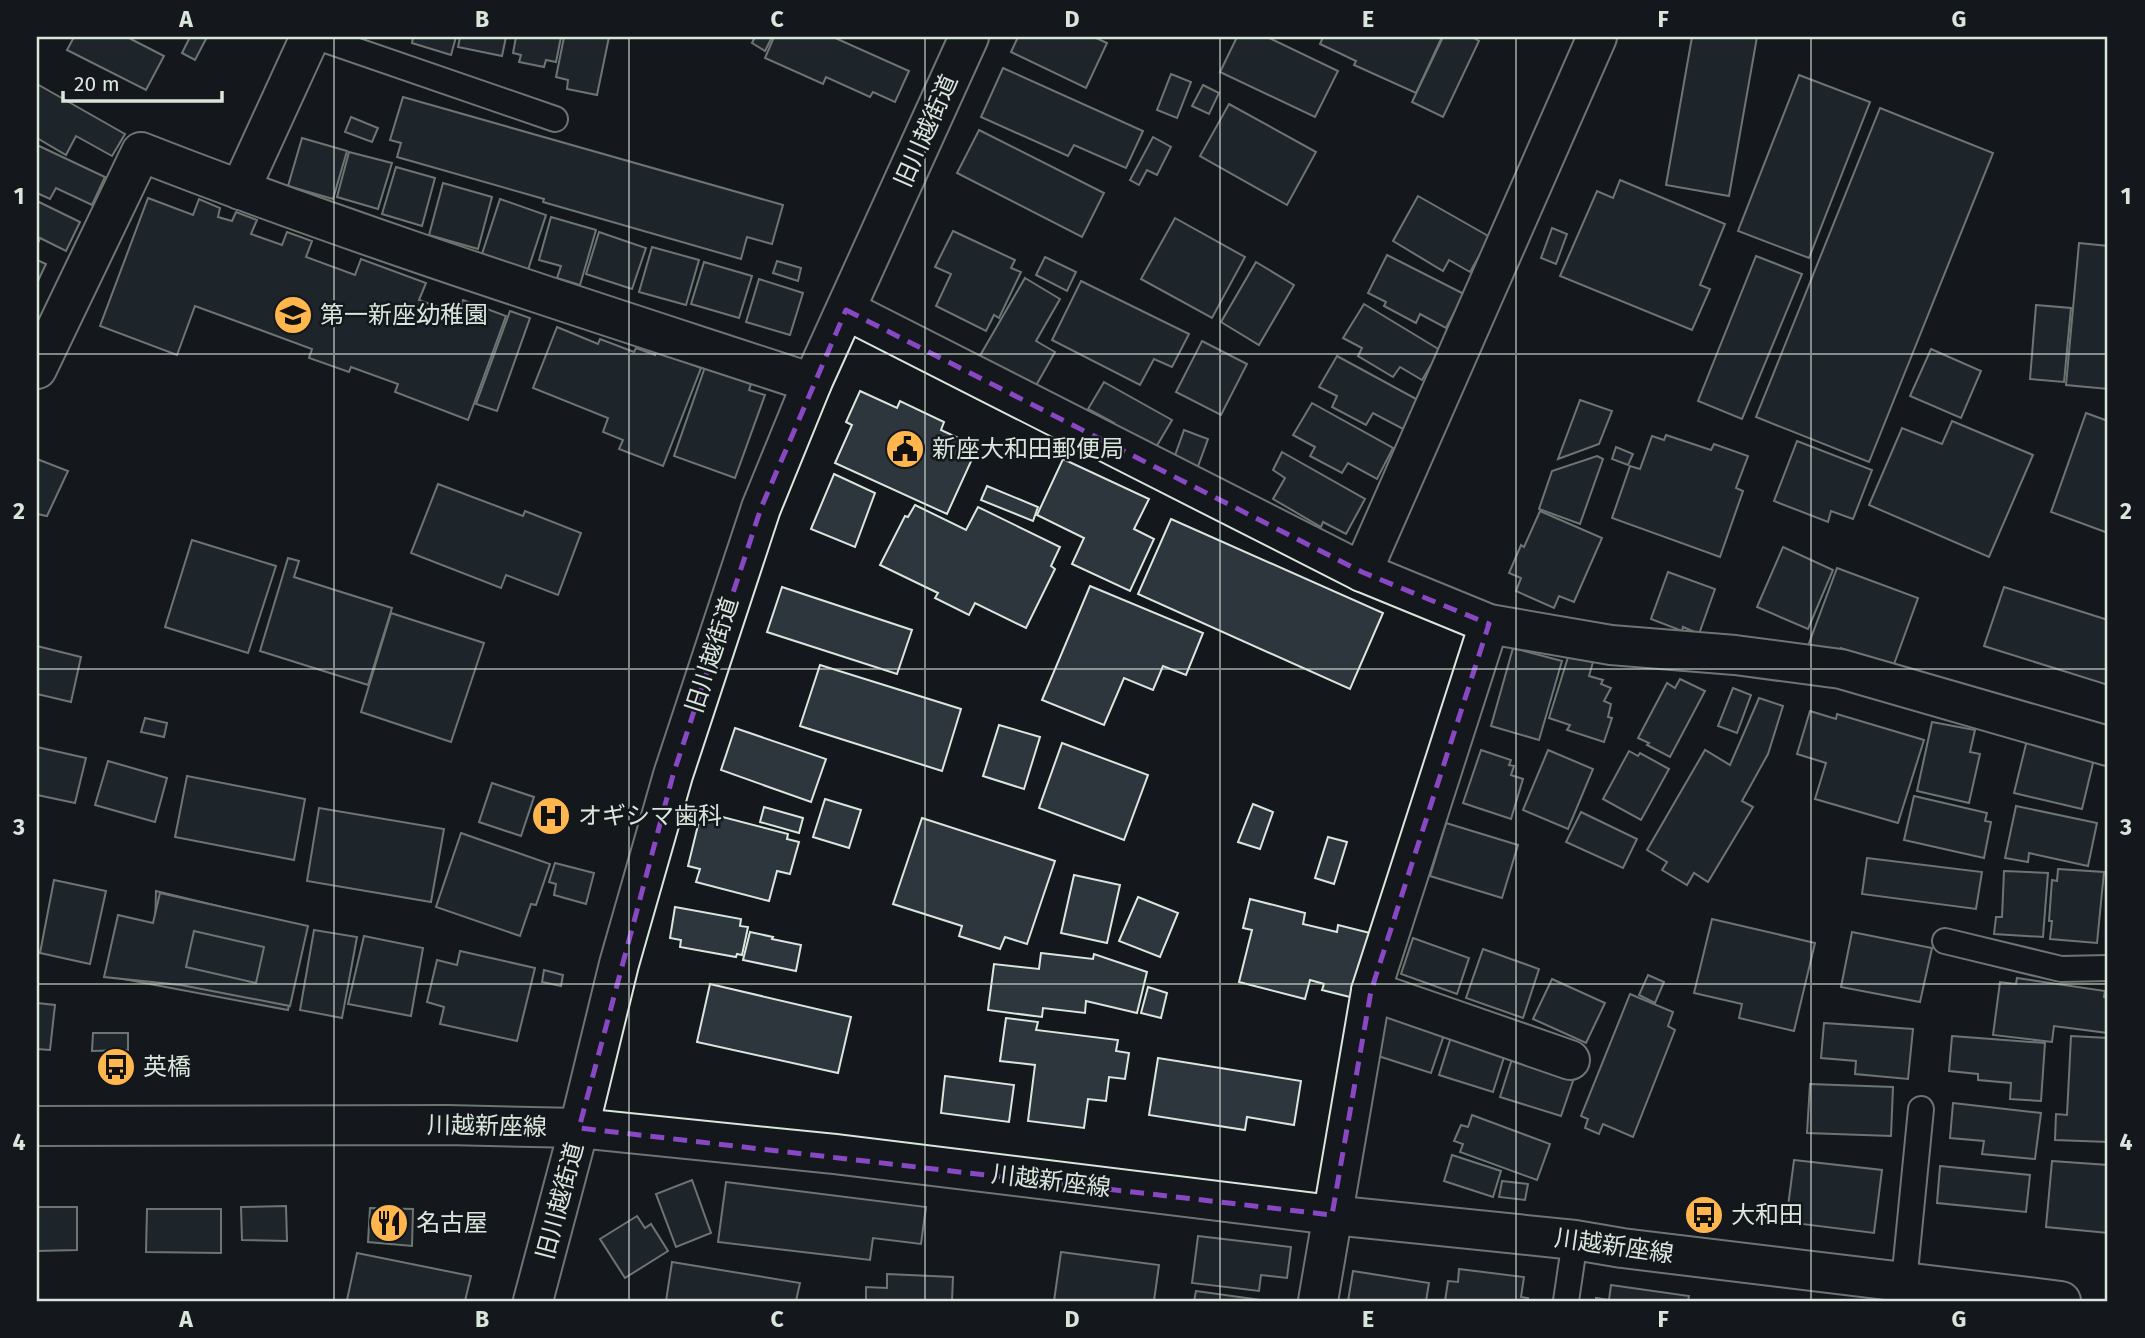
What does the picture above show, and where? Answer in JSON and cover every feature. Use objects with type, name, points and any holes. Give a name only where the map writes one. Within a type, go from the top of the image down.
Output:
[{"type":"street","points":[[240,190],[310,37]]},
{"type":"street","name":"旧川越街道","points":[[533,1301],[579,1128],[618,964],[673,775],[761,508],[812,383],[969,37]]},
{"type":"street","points":[[1362,572],[1597,37]]},
{"type":"street","points":[[37,369],[141,152],[240,190],[539,293],[812,383]]},
{"type":"street","points":[[846,310],[1362,572],[1489,624],[1611,645],[1735,655],[1841,669],[2108,746]]},
{"type":"street","points":[[1318,1301],[1371,991],[1489,624]]},
{"type":"street","points":[[1371,991],[1570,1060]]},
{"type":"street","name":"川越新座線","points":[[37,1126],[447,1125],[579,1128],[835,1154],[1332,1215],[1576,1240],[1622,1248],[2061,1301]]},
{"type":"lane","points":[[317,37],[555,119]]},
{"type":"lane","points":[[1945,941],[2061,969],[2108,968]]},
{"type":"lane","points":[[1904,1282],[1921,1109]]},
{"type":"lane","points":[[1566,1301],[1576,1240]]},
{"type":"highlighted area","points":[[846,310],[1362,572],[1489,624],[1371,991],[1332,1215],[579,1128],[673,775],[761,508]]},
{"type":"building","points":[[74,37],[127,37],[164,56],[146,90],[67,50]]},
{"type":"building","points":[[190,37],[207,37],[195,60],[182,53]]},
{"type":"building","points":[[407,37],[456,37],[451,55],[412,43],[413,38]]},
{"type":"building","points":[[460,37],[506,37],[502,56],[458,47]]},
{"type":"building","points":[[516,37],[561,37],[556,62],[546,60],[544,67],[519,62],[521,55],[513,53]]},
{"type":"building","points":[[564,37],[609,37],[597,95],[567,89],[568,80],[556,77]]},
{"type":"building","points":[[755,37],[772,37],[765,51],[752,43]]},
{"type":"building","points":[[774,37],[833,37],[909,71],[895,102],[873,92],[870,97],[826,77],[823,84],[765,58]]},
{"type":"building","points":[[1018,37],[1094,37],[1107,43],[1086,88],[1011,52]]},
{"type":"building","points":[[1237,37],[1267,37],[1338,71],[1315,117],[1220,72]]},
{"type":"building","points":[[1323,37],[1442,37],[1416,93],[1354,65],[1356,61],[1320,44]]},
{"type":"building","points":[[1443,37],[1472,37],[1479,41],[1443,117],[1412,102]]},
{"type":"building","points":[[1692,37],[1757,37],[1729,196],[1666,185]]},
{"type":"building","points":[[1003,68],[1143,131],[1126,168],[1074,145],[1068,156],[981,117]]},
{"type":"building","points":[[1171,74],[1191,82],[1177,118],[1157,110]]},
{"type":"building","points":[[1799,75],[1870,102],[1809,258],[1738,231]]},
{"type":"building","points":[[37,84],[125,134],[112,156],[76,136],[66,155],[37,138]]},
{"type":"building","points":[[1203,85],[1219,93],[1209,114],[1192,106]]},
{"type":"building","points":[[403,97],[783,205],[772,244],[747,237],[741,259],[397,157],[401,143],[390,140]]},
{"type":"building","points":[[1229,104],[1316,152],[1287,205],[1200,156]]},
{"type":"building","points":[[1880,108],[1993,153],[1869,462],[1756,417]]},
{"type":"building","points":[[351,117],[378,128],[372,142],[345,132]]},
{"type":"building","points":[[979,130],[1104,193],[1082,237],[957,173]]},
{"type":"building","points":[[1153,137],[1171,147],[1157,175],[1147,170],[1139,185],[1130,180]]},
{"type":"building","points":[[302,138],[347,151],[333,199],[288,186]]},
{"type":"building","points":[[37,145],[105,177],[92,205],[56,188],[50,199],[37,193]]},
{"type":"building","points":[[349,152],[392,163],[378,209],[337,197]]},
{"type":"building","points":[[396,167],[435,178],[422,226],[382,214]]},
{"type":"building","points":[[1620,180],[1725,224],[1700,285],[1710,289],[1692,330],[1560,276],[1597,191],[1613,198]]},
{"type":"building","points":[[443,183],[492,197],[478,249],[429,235]]},
{"type":"building","points":[[1418,196],[1490,237],[1470,272],[1449,260],[1443,271],[1393,241]]},
{"type":"building","points":[[148,198],[193,215],[199,199],[220,208],[218,217],[232,221],[236,212],[257,220],[251,234],[282,245],[287,232],[312,241],[306,257],[355,275],[361,259],[426,283],[419,300],[458,314],[463,300],[506,316],[468,420],[395,392],[398,384],[351,367],[349,372],[309,358],[312,349],[195,306],[177,355],[100,326]]},
{"type":"building","points":[[500,199],[546,215],[527,273],[481,257]]},
{"type":"building","points":[[37,201],[80,222],[66,251],[40,238],[37,246]]},
{"type":"building","points":[[551,217],[596,230],[580,285],[557,278],[561,266],[539,260]]},
{"type":"building","points":[[1175,218],[1245,257],[1212,318],[1141,279]]},
{"type":"building","points":[[1552,228],[1567,234],[1556,264],[1541,258]]},
{"type":"building","points":[[953,231],[1015,260],[1011,268],[1021,272],[999,318],[994,315],[986,331],[936,306],[951,274],[935,267]]},
{"type":"building","points":[[599,232],[646,248],[632,289],[586,274]]},
{"type":"building","points":[[2079,243],[2108,246],[2108,389],[2066,385]]},
{"type":"building","points":[[652,247],[699,260],[686,305],[639,292]]},
{"type":"building","points":[[1387,255],[1464,294],[1446,328],[1420,314],[1416,323],[1384,306],[1386,302],[1368,293]]},
{"type":"building","points":[[1756,256],[1802,274],[1742,419],[1698,401]]},
{"type":"building","points":[[1045,257],[1076,272],[1067,291],[1036,275]]},
{"type":"building","points":[[37,260],[46,264],[37,283]]},
{"type":"building","points":[[777,261],[801,268],[798,281],[773,273]]},
{"type":"building","points":[[704,262],[752,276],[739,318],[691,304]]},
{"type":"building","points":[[1256,262],[1294,285],[1259,345],[1221,322]]},
{"type":"building","points":[[1025,278],[1060,299],[1036,341],[1055,352],[1029,398],[974,366]]},
{"type":"building","points":[[759,279],[803,293],[790,335],[746,322]]},
{"type":"building","points":[[1081,281],[1189,334],[1172,367],[1154,359],[1140,385],[1052,340]]},
{"type":"building","points":[[1364,304],[1440,350],[1422,380],[1400,367],[1393,377],[1358,356],[1362,348],[1343,338]]},
{"type":"building","points":[[2036,305],[2071,308],[2064,382],[2030,379]]},
{"type":"building","points":[[510,311],[530,318],[497,411],[476,404]]},
{"type":"building","points":[[557,327],[598,344],[600,339],[634,352],[636,348],[655,355],[656,350],[701,368],[663,466],[619,449],[623,440],[603,432],[608,418],[533,388]]},
{"type":"building","points":[[1202,341],[1247,364],[1221,415],[1176,392]]},
{"type":"building","points":[[1931,349],[1981,371],[1961,418],[1910,396]]},
{"type":"building","points":[[1337,356],[1418,400],[1403,429],[1373,413],[1366,425],[1332,407],[1337,396],[1319,387]]},
{"type":"building","points":[[705,367],[751,384],[749,390],[765,395],[735,478],[674,456]]},
{"type":"building","points":[[1104,382],[1172,420],[1152,454],[1110,431],[1114,423],[1088,409]]},
{"type":"building","name":"新座大和田郵便局","points":[[860,391],[897,408],[900,401],[944,422],[941,430],[971,444],[966,455],[973,457],[947,514],[835,463],[852,425],[846,422]]},
{"type":"building","points":[[1580,400],[1612,411],[1599,444],[1558,459]]},
{"type":"building","points":[[1312,403],[1393,448],[1377,479],[1348,463],[1342,473],[1310,456],[1315,447],[1293,435]]},
{"type":"building","points":[[2086,413],[2108,421],[2108,533],[2051,512]]},
{"type":"building","points":[[1952,421],[2033,455],[1989,557],[1869,505],[1902,428],[1942,444]]},
{"type":"building","points":[[1184,430],[1208,439],[1197,469],[1173,461]]},
{"type":"building","points":[[1666,435],[1711,450],[1714,444],[1748,456],[1736,488],[1743,491],[1720,557],[1612,518],[1630,466],[1640,469],[1652,436],[1664,440]]},
{"type":"building","points":[[1797,441],[1872,470],[1853,519],[1831,511],[1828,522],[1774,501]]},
{"type":"building","points":[[1616,447],[1633,454],[1628,465],[1612,459]]},
{"type":"building","points":[[1282,452],[1365,499],[1346,534],[1323,522],[1321,527],[1273,499],[1285,478],[1273,470]]},
{"type":"building","points":[[1597,456],[1603,459],[1580,524],[1539,509],[1552,471]]},
{"type":"building","points":[[37,459],[68,471],[47,516],[37,514]]},
{"type":"building","points":[[1063,459],[1149,499],[1134,529],[1154,539],[1130,591],[1072,564],[1084,538],[1037,515]]},
{"type":"building","points":[[834,474],[875,493],[855,547],[811,529]]},
{"type":"building","points":[[438,484],[523,516],[525,511],[581,533],[558,595],[506,575],[501,588],[411,553]]},
{"type":"building","points":[[987,486],[1038,507],[1033,521],[981,500]]},
{"type":"building","points":[[915,505],[966,530],[978,507],[1060,547],[1051,566],[1055,569],[1026,628],[975,603],[969,615],[935,598],[938,593],[880,565],[905,516],[908,517]]},
{"type":"building","points":[[1540,511],[1602,538],[1574,602],[1559,596],[1554,608],[1516,591],[1521,578],[1509,573]]},
{"type":"building","points":[[1171,519],[1383,613],[1350,689],[1138,594]]},
{"type":"building","points":[[192,540],[276,566],[248,653],[165,627]]},
{"type":"building","points":[[1783,547],[1833,570],[1808,629],[1757,607]]},
{"type":"building","points":[[288,558],[299,561],[294,577],[392,608],[368,685],[260,651]]},
{"type":"building","points":[[1837,568],[1918,598],[1893,667],[1841,648],[1839,657],[1808,646]]},
{"type":"building","points":[[1668,572],[1715,589],[1699,634],[1683,627],[1682,631],[1651,619]]},
{"type":"building","points":[[1090,586],[1203,633],[1186,675],[1163,666],[1153,690],[1124,678],[1104,725],[1042,700]]},
{"type":"building","points":[[782,587],[912,630],[897,674],[767,632]]},
{"type":"building","points":[[2004,587],[2108,620],[2108,685],[1984,646]]},
{"type":"building","points":[[391,613],[484,643],[451,742],[361,712]]},
{"type":"building","points":[[37,646],[81,657],[71,702],[37,694]]},
{"type":"building","points":[[1513,648],[1562,661],[1539,740],[1491,726]]},
{"type":"building","points":[[1569,654],[1593,662],[1589,676],[1603,680],[1601,684],[1611,688],[1604,701],[1611,704],[1608,717],[1612,718],[1604,742],[1567,730],[1570,725],[1549,718]]},
{"type":"building","points":[[820,665],[961,709],[942,771],[800,726]]},
{"type":"building","points":[[1680,679],[1705,691],[1670,757],[1638,738],[1667,683],[1675,688]]},
{"type":"building","points":[[1733,688],[1751,695],[1737,733],[1718,726]]},
{"type":"building","points":[[1759,698],[1783,706],[1768,754],[1742,801],[1753,807],[1708,882],[1694,873],[1687,885],[1662,870],[1667,862],[1647,850],[1705,750],[1730,765]]},
{"type":"building","points":[[1810,711],[1836,719],[1837,714],[1924,740],[1898,823],[1815,799],[1826,763],[1797,754]]},
{"type":"building","points":[[145,718],[167,723],[164,737],[141,732]]},
{"type":"building","points":[[1932,722],[1975,730],[1970,752],[1980,754],[1969,803],[1917,791]]},
{"type":"building","points":[[999,725],[1040,737],[1024,789],[983,776]]},
{"type":"building","points":[[735,728],[826,759],[811,802],[721,770]]},
{"type":"building","points":[[2028,736],[2094,759],[2082,809],[2014,793]]},
{"type":"building","points":[[1062,743],[1148,775],[1124,840],[1039,808]]},
{"type":"building","points":[[37,747],[86,758],[75,803],[37,795]]},
{"type":"building","points":[[1481,750],[1511,760],[1509,765],[1514,766],[1511,775],[1523,779],[1511,819],[1463,803]]},
{"type":"building","points":[[1548,750],[1593,769],[1568,829],[1523,810]]},
{"type":"building","points":[[1629,751],[1638,756],[1640,753],[1669,769],[1641,820],[1603,799]]},
{"type":"building","points":[[108,761],[167,778],[155,822],[95,805]]},
{"type":"building","points":[[187,776],[305,799],[294,860],[175,837]]},
{"type":"building","points":[[492,783],[534,797],[521,836],[479,822]]},
{"type":"building","points":[[1914,796],[1987,813],[1985,821],[1991,822],[1984,858],[1904,840]]},
{"type":"building","points":[[825,799],[861,810],[849,848],[813,837]]},
{"type":"building","points":[[1253,804],[1273,812],[1260,849],[1238,842]]},
{"type":"building","points":[[2016,806],[2097,823],[2088,866],[2029,853],[2028,862],[2005,858]]},
{"type":"building","points":[[764,807],[803,818],[799,833],[760,822]]},
{"type":"building","points":[[319,808],[444,829],[431,902],[307,881]]},
{"type":"building","points":[[1581,812],[1637,839],[1623,868],[1566,842]]},
{"type":"building","points":[[711,814],[788,834],[787,839],[799,842],[790,874],[777,871],[769,901],[696,882],[700,869],[688,866],[700,817],[710,819]]},
{"type":"building","points":[[922,818],[1055,861],[1027,944],[1005,937],[1000,949],[959,936],[962,926],[893,904]]},
{"type":"building","points":[[1446,823],[1518,845],[1502,898],[1430,876]]},
{"type":"building","points":[[461,833],[550,864],[536,905],[531,904],[520,936],[436,907]]},
{"type":"building","points":[[1328,837],[1347,842],[1334,884],[1315,878]]},
{"type":"building","points":[[1867,858],[1982,872],[1976,909],[1862,894]]},
{"type":"building","points":[[555,863],[594,873],[586,904],[554,895],[556,884],[549,882]]},
{"type":"building","points":[[2058,869],[2104,872],[2097,943],[2050,939],[2052,880],[2057,881]]},
{"type":"building","points":[[2004,871],[2048,873],[2043,937],[1994,934],[1996,917],[2002,917]]},
{"type":"building","points":[[1074,875],[1120,885],[1107,943],[1061,933]]},
{"type":"building","points":[[54,880],[106,891],[90,964],[40,953]]},
{"type":"building","points":[[156,891],[305,927],[288,1010],[107,976],[121,919],[155,928]]},
{"type":"building","points":[[160,893],[308,926],[290,1006],[181,985],[104,977],[118,915],[153,923]],"holes":[[[194,931],[264,947],[256,983],[186,967]]]},
{"type":"building","points":[[1138,897],[1178,913],[1160,957],[1119,941]]},
{"type":"building","points":[[1250,899],[1305,913],[1303,924],[1337,932],[1338,925],[1370,933],[1354,998],[1322,990],[1324,984],[1310,980],[1305,999],[1239,982],[1252,930],[1243,928]]},
{"type":"building","points":[[675,907],[741,919],[740,926],[748,927],[742,955],[737,954],[736,957],[680,947],[681,940],[670,938]]},
{"type":"building","points":[[1712,919],[1815,943],[1794,1031],[1739,1018],[1742,1004],[1694,993]]},
{"type":"building","points":[[314,930],[357,937],[342,1018],[300,1010]]},
{"type":"building","points":[[750,932],[801,945],[796,971],[743,960]]},
{"type":"building","points":[[1852,932],[1932,948],[1920,1002],[1841,987]]},
{"type":"building","points":[[364,936],[423,948],[411,1016],[348,1004]]},
{"type":"building","points":[[1413,938],[1469,958],[1457,994],[1401,974]]},
{"type":"building","points":[[1483,949],[1539,969],[1523,1018],[1466,998]]},
{"type":"building","points":[[460,951],[535,968],[517,1041],[440,1024],[444,1007],[427,1002],[437,960],[457,965]]},
{"type":"building","points":[[1041,953],[1093,959],[1094,954],[1147,972],[1137,1013],[1086,1001],[1085,1013],[1043,1008],[1042,1017],[988,1010],[994,964],[1039,969]]},
{"type":"building","points":[[544,970],[563,975],[561,986],[542,982]]},
{"type":"building","points":[[1648,975],[1664,982],[1655,1003],[1639,995]]},
{"type":"building","points":[[2017,978],[2105,991],[2104,997],[2108,998],[2108,1033],[2054,1026],[2052,1042],[1993,1035],[2000,982],[2016,984]]},
{"type":"building","points":[[1552,979],[1605,1003],[1586,1043],[1533,1019]]},
{"type":"building","points":[[710,984],[851,1017],[838,1073],[697,1042]]},
{"type":"building","points":[[1148,987],[1167,993],[1161,1018],[1141,1013]]},
{"type":"building","points":[[1630,994],[1673,1012],[1668,1026],[1675,1030],[1633,1137],[1603,1124],[1599,1134],[1585,1128],[1588,1119],[1581,1116]]},
{"type":"building","points":[[37,1003],[55,1005],[50,1050],[37,1049]]},
{"type":"building","points":[[1386,1017],[1444,1035],[1431,1073],[1375,1055]]},
{"type":"building","points":[[1006,1018],[1038,1022],[1036,1030],[1118,1040],[1116,1051],[1129,1053],[1125,1079],[1109,1077],[1106,1101],[1088,1099],[1084,1128],[1028,1121],[1035,1065],[1000,1061]]},
{"type":"building","points":[[1824,1023],[1913,1029],[1908,1079],[1855,1074],[1856,1061],[1821,1058]]},
{"type":"building","points":[[93,1033],[128,1033],[128,1050],[92,1051]]},
{"type":"building","points":[[1952,1036],[2045,1043],[2041,1101],[2010,1099],[2011,1083],[1978,1080],[1978,1074],[1949,1071]]},
{"type":"building","points":[[2071,1036],[2108,1038],[2108,1142],[2055,1140],[2056,1114],[2067,1115]]},
{"type":"building","points":[[1451,1037],[1505,1054],[1493,1092],[1439,1075]]},
{"type":"building","points":[[1158,1058],[1301,1081],[1294,1125],[1247,1117],[1245,1130],[1149,1115]]},
{"type":"building","points":[[1512,1059],[1574,1078],[1561,1116],[1500,1097]]},
{"type":"building","points":[[945,1076],[1014,1085],[1009,1122],[941,1113]]},
{"type":"building","points":[[1810,1084],[1893,1087],[1891,1136],[1807,1133]]},
{"type":"building","points":[[1953,1103],[2041,1113],[2035,1159],[1982,1154],[1984,1141],[1950,1138]]},
{"type":"building","points":[[1472,1115],[1550,1144],[1537,1180],[1460,1152],[1463,1144],[1454,1141],[1461,1125],[1468,1127]]},
{"type":"building","points":[[1452,1155],[1501,1171],[1493,1197],[1444,1181]]},
{"type":"building","points":[[1794,1160],[1882,1170],[1874,1233],[1786,1222]]},
{"type":"building","points":[[2052,1161],[2108,1165],[2108,1233],[2046,1227]]},
{"type":"building","points":[[1940,1166],[2030,1175],[2026,1212],[1937,1203]]},
{"type":"building","points":[[692,1180],[711,1233],[676,1247],[656,1194]]},
{"type":"building","points":[[1502,1181],[1528,1184],[1525,1200],[1499,1197]]},
{"type":"building","points":[[726,1182],[926,1207],[921,1244],[873,1238],[870,1260],[718,1242]]},
{"type":"building","points":[[286,1206],[287,1241],[242,1240],[241,1207]]},
{"type":"building","points":[[37,1207],[77,1207],[77,1250],[37,1251]]},
{"type":"building","points":[[370,1208],[413,1209],[412,1246],[368,1242]]},
{"type":"building","points":[[147,1209],[221,1209],[221,1253],[146,1252]]},
{"type":"building","points":[[637,1216],[645,1228],[651,1224],[668,1251],[625,1278],[600,1239]]},
{"type":"building","points":[[1198,1236],[1291,1247],[1287,1278],[1261,1275],[1259,1291],[1192,1283]]},
{"type":"building","points":[[1061,1252],[1159,1265],[1154,1301],[1054,1301]]},
{"type":"building","points":[[357,1253],[471,1276],[465,1301],[347,1300]]},
{"type":"building","points":[[672,1262],[800,1283],[796,1301],[666,1301]]},
{"type":"building","points":[[1459,1269],[1524,1277],[1521,1297],[1528,1298],[1527,1301],[1445,1301],[1448,1281],[1458,1282]]},
{"type":"building","points":[[1353,1271],[1429,1283],[1426,1301],[1348,1301]]},
{"type":"building","points":[[887,1274],[953,1277],[952,1301],[866,1301],[866,1287],[887,1288]]},
{"type":"building","points":[[1611,1285],[1689,1296],[1688,1301],[1596,1301],[1596,1298],[1609,1300]]},
{"type":"building","points":[[1196,1291],[1268,1301],[1194,1301]]},
{"type":"place","name":"第一新座幼稚園","points":[[293,315]]},
{"type":"place","name":"新座大和田郵便局","points":[[905,449]]},
{"type":"place","name":"オギシマ歯科","points":[[551,816]]},
{"type":"place","name":"英橋","points":[[116,1067]]},
{"type":"place","name":"大和田","points":[[1704,1215]]},
{"type":"place","name":"名古屋","points":[[389,1223]]}]
